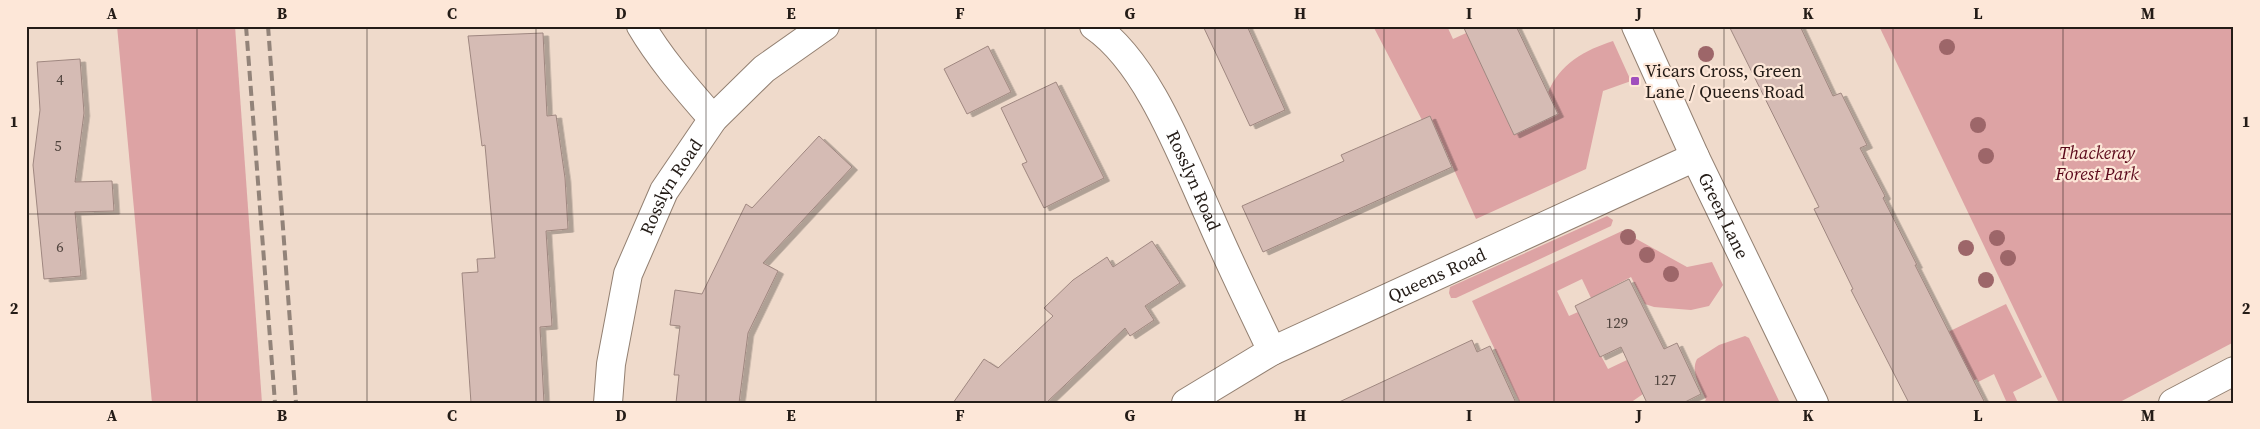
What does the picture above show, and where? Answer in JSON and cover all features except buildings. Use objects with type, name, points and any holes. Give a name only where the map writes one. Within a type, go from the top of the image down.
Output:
[{"type":"street","points":[[640,26],[660,56],[713,119]]},
{"type":"street","name":"Rosslyn Road","points":[[608,403],[611,364],[628,274],[664,190],[713,119],[764,69],[825,26]]},
{"type":"street","name":"Rosslyn Road","points":[[1094,26],[1106,34],[1126,56],[1163,114],[1272,351]]},
{"type":"street","name":"Green Lane","points":[[1636,26],[1695,157],[1814,403]]},
{"type":"street","name":"Queens Road","points":[[1186,403],[1272,351],[1695,157]]},
{"type":"street","points":[[2173,403],[2234,371]]},
{"type":"green space","points":[[117,26],[235,26],[262,403],[152,403]]},
{"type":"green space","points":[[1373,26],[1447,26],[1453,39],[1475,29],[1486,75],[1514,135],[1558,114],[1548,93],[1553,83],[1566,66],[1593,49],[1613,41],[1631,81],[1603,91],[1586,169],[1476,219],[1430,116],[1422,120]]},
{"type":"green space","name":"Thackeray Forest Park","points":[[1879,26],[2234,26],[2234,342],[2118,403],[2059,403]]},
{"type":"green space","points":[[1607,216],[1613,220],[1611,226],[1456,298],[1451,298],[1449,293],[1450,287]]},
{"type":"green space","points":[[1622,231],[1687,267],[1712,262],[1723,285],[1709,306],[1691,310],[1654,307],[1645,304],[1631,277],[1591,298],[1582,279],[1557,291],[1569,316],[1578,312],[1608,369],[1650,349],[1643,394],[1630,403],[1520,403],[1472,301]]},
{"type":"green space","points":[[2006,304],[2042,377],[2013,392],[2018,403],[2007,403],[1994,374],[1978,382],[1977,379],[1955,389],[1948,332]]},
{"type":"green space","points":[[1745,336],[1749,338],[1780,403],[1701,403],[1706,400],[1695,374],[1697,359],[1719,345]]},
{"type":"railway","points":[[246,26],[275,403]]},
{"type":"railway","points":[[268,26],[296,403]]},
{"type":"place","name":"Vicars Cross, Green Lane / Queens Road","points":[[1635,81]]}]
